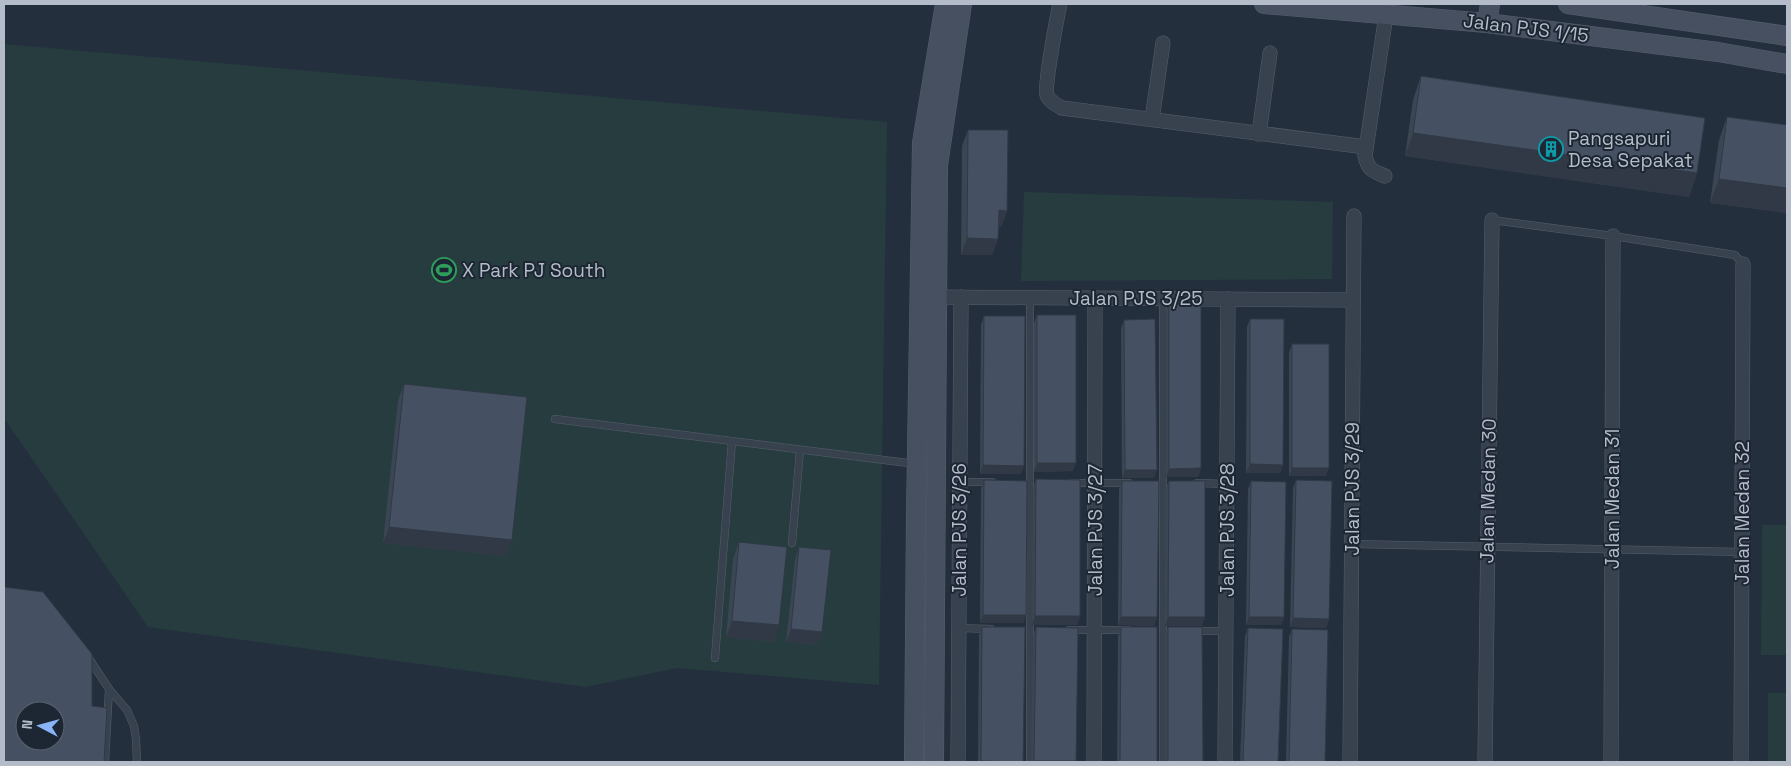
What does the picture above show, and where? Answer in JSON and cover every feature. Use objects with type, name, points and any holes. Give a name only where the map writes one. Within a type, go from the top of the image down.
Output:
[{"type":"main road","name":"Jalan PJS 1/15","points":[[1264,4],[1487,23],[1718,52],[1787,64]]},
{"type":"main road","points":[[1487,23],[1490,4]]},
{"type":"main road","name":"Jalan PJS 1/15","points":[[1569,4],[1787,36]]},
{"type":"main road","points":[[914,762],[922,143],[959,6]]},
{"type":"main road","points":[[934,762],[938,165],[959,6]]},
{"type":"street","points":[[1060,4],[1047,95],[1062,108],[1366,147]]},
{"type":"street","points":[[1385,176],[1367,166],[1365,156],[1386,15]]},
{"type":"street","points":[[1152,119],[1163,43]]},
{"type":"street","points":[[1260,134],[1270,53]]},
{"type":"street","name":"Jalan PJS 3/29","points":[[1350,762],[1354,216]]},
{"type":"street","name":"Jalan Medan 30","points":[[1485,762],[1492,220]]},
{"type":"street","name":"Jalan Medan 31","points":[[1611,762],[1613,236]]},
{"type":"street","name":"Jalan Medan 32","points":[[1741,762],[1743,264]]},
{"type":"street","name":"Jalan PJS 3/25","points":[[919,297],[1353,300]]},
{"type":"street","name":"Jalan PJS 3/26","points":[[958,762],[961,298]]},
{"type":"street","name":"Jalan PJS 3/27","points":[[1094,762],[1095,298]]},
{"type":"street","name":"Jalan PJS 3/28","points":[[1225,762],[1228,298]]},
{"type":"lane","points":[[1492,220],[1736,255],[1743,264]]},
{"type":"lane","points":[[1030,298],[1030,762]]},
{"type":"lane","points":[[1163,299],[1163,762]]},
{"type":"lane","points":[[555,419],[917,464]]},
{"type":"lane","points":[[715,658],[732,441]]},
{"type":"lane","points":[[792,543],[800,450]]},
{"type":"lane","points":[[960,482],[1004,482]]},
{"type":"lane","points":[[1021,482],[1039,483]]},
{"type":"lane","points":[[1067,483],[1134,483]]},
{"type":"lane","points":[[1153,483],[1172,483]]},
{"type":"lane","points":[[1190,483],[1227,484]]},
{"type":"lane","points":[[1352,544],[1742,552]]},
{"type":"lane","points":[[959,628],[1003,629]]},
{"type":"lane","points":[[1021,629],[1039,629]]},
{"type":"lane","points":[[1058,630],[1134,630]]},
{"type":"lane","points":[[1153,630],[1172,631]]},
{"type":"lane","points":[[1190,631],[1226,631]]},
{"type":"lane","points":[[81,648],[109,689],[127,710],[134,726],[137,762]]},
{"type":"lane","points":[[105,762],[109,689]]},
{"type":"green space","name":"X Park PJ South","points":[[4,44],[887,122],[879,685],[677,668],[586,687],[148,627],[4,418]]},
{"type":"green space","points":[[1024,192],[1333,202],[1332,279],[1021,281]]},
{"type":"green space","points":[[1762,525],[1787,525],[1787,655],[1761,655]]},
{"type":"green space","points":[[1768,693],[1787,693],[1787,762],[1768,762]]},
{"type":"building","points":[[1421,76],[1705,118],[1697,173],[1413,133]]},
{"type":"building","points":[[1727,117],[1787,125],[1787,188],[1719,179]]},
{"type":"building","points":[[968,130],[1008,130],[1007,211],[999,210],[998,239],[967,238]]},
{"type":"building","points":[[1169,304],[1201,304],[1201,468],[1169,469]]},
{"type":"building","points":[[1037,315],[1076,315],[1076,463],[1037,463]]},
{"type":"building","points":[[984,316],[1025,316],[1024,466],[983,465]]},
{"type":"building","points":[[1155,319],[1157,470],[1125,470],[1124,320]]},
{"type":"building","points":[[1250,319],[1284,319],[1283,465],[1250,464]]},
{"type":"building","points":[[1292,344],[1329,344],[1329,468],[1292,468]]},
{"type":"building","points":[[404,384],[527,397],[512,540],[389,527]]},
{"type":"building","points":[[1036,479],[1080,480],[1080,616],[1035,616]]},
{"type":"building","points":[[984,480],[1027,481],[1026,615],[983,615]]},
{"type":"building","points":[[1296,480],[1332,481],[1329,619],[1293,618]]},
{"type":"building","points":[[1122,481],[1159,481],[1157,617],[1121,617]]},
{"type":"building","points":[[1169,481],[1205,481],[1205,617],[1168,617]]},
{"type":"building","points":[[1251,481],[1286,482],[1284,617],[1249,617]]},
{"type":"building","points":[[739,542],[787,547],[779,625],[732,621]]},
{"type":"building","points":[[799,547],[831,550],[822,632],[791,629]]},
{"type":"building","points":[[4,587],[43,592],[92,654],[92,706],[107,708],[104,762],[4,762]]},
{"type":"building","points":[[982,627],[1025,627],[1023,762],[981,761]]},
{"type":"building","points":[[1036,627],[1078,628],[1076,761],[1034,761]]},
{"type":"building","points":[[1121,627],[1157,627],[1157,762],[1120,762]]},
{"type":"building","points":[[1168,627],[1202,627],[1203,762],[1168,762]]},
{"type":"building","points":[[1248,628],[1283,629],[1278,762],[1243,762]]},
{"type":"building","points":[[1292,629],[1328,630],[1325,762],[1289,762]]},
{"type":"place","name":"Pangsapuri Desa Sepakat","points":[[1551,149]]},
{"type":"place","name":"X Park PJ South","points":[[444,270]]}]
